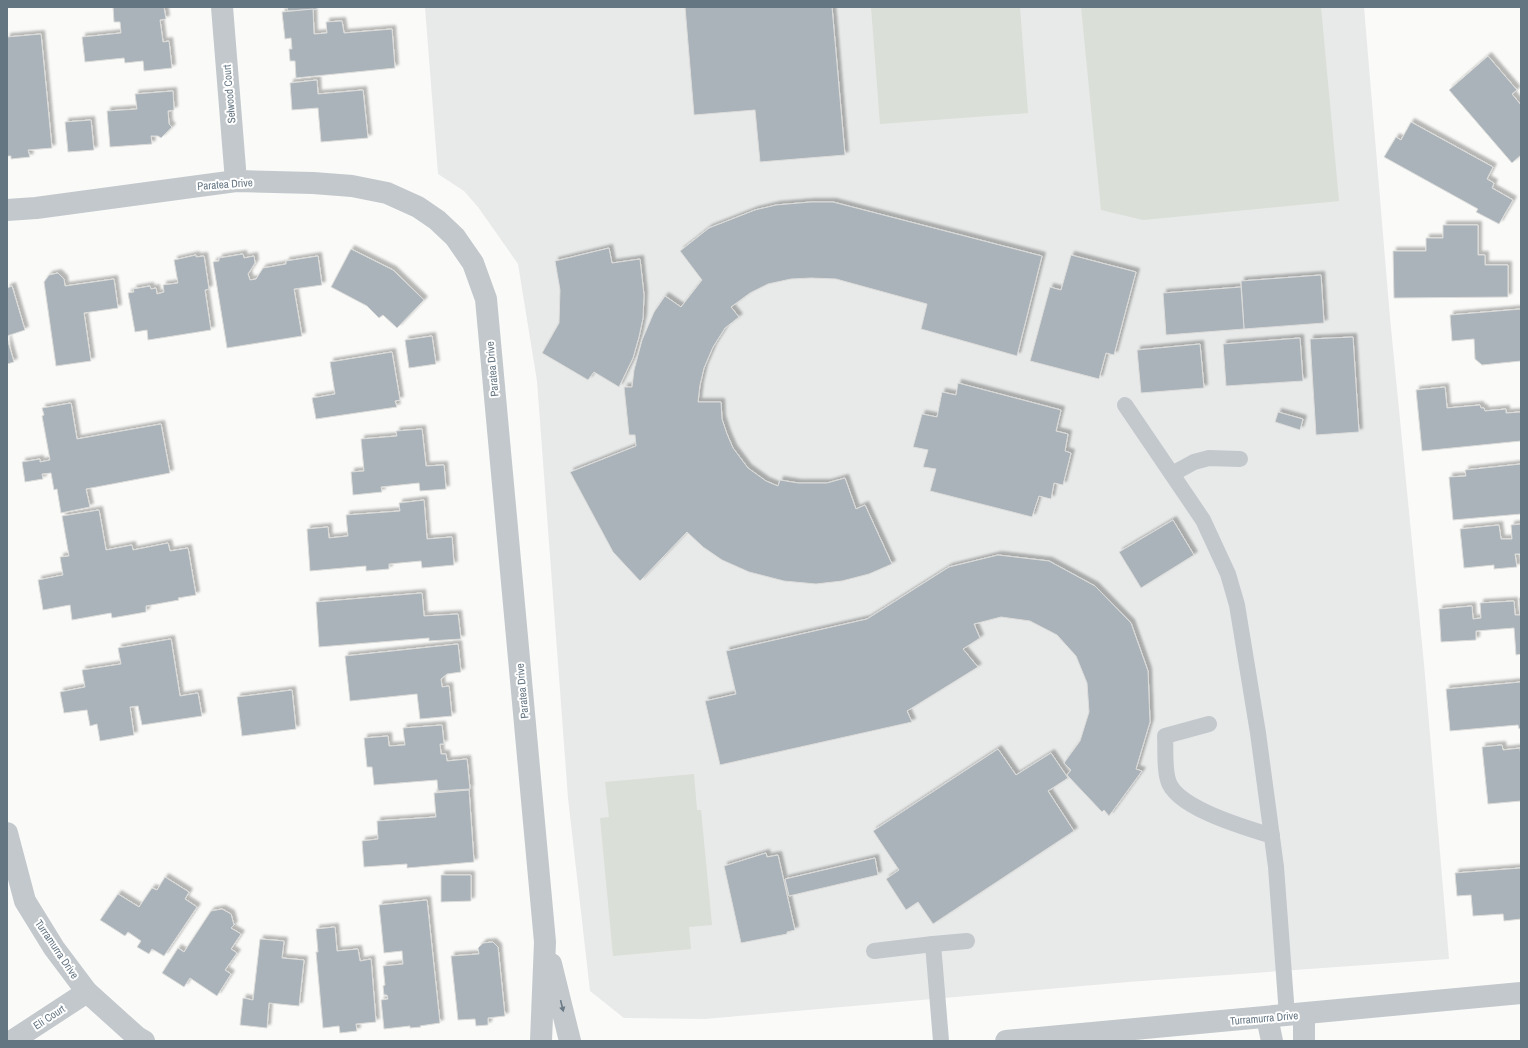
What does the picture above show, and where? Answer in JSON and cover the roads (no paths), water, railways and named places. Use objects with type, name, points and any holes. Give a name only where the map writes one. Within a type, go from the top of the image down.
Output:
[{"type":"street","name":"Selwood Court","points":[[222,7],[236,181]]},
{"type":"street","name":"Paratea Drive","points":[[7,210],[36,208],[236,181],[313,183],[352,186],[387,193],[418,207],[437,220],[455,237],[473,263],[486,299],[545,942],[541,1041]]},
{"type":"street","name":"Paratea Drive","points":[[7,219],[36,208]]},
{"type":"street","name":"Turramurra Drive","points":[[7,833],[25,901],[54,948],[87,992],[137,1037],[144,1041]]},
{"type":"street","name":"Paratea Drive","points":[[545,942],[570,1041]]},
{"type":"street","name":"Eli Court","points":[[12,1041],[87,992]]},
{"type":"street","name":"Turramurra Drive","points":[[1006,1041],[1521,993]]},
{"type":"street","points":[[1272,1041],[1286,1015],[1304,1041]]},
{"type":"street","points":[[556,1041],[562,1041]]},
{"type":"lane","points":[[1125,405],[1208,529],[1228,574],[1237,605],[1258,733],[1276,867],[1286,1015]]},
{"type":"lane","points":[[1172,474],[1194,462],[1209,458],[1240,459]]},
{"type":"lane","points":[[1209,724],[1166,736],[1167,773],[1170,786],[1188,802],[1219,819],[1272,836]]},
{"type":"lane","points":[[874,951],[968,941]]},
{"type":"lane","points":[[933,944],[941,1041]]}]
